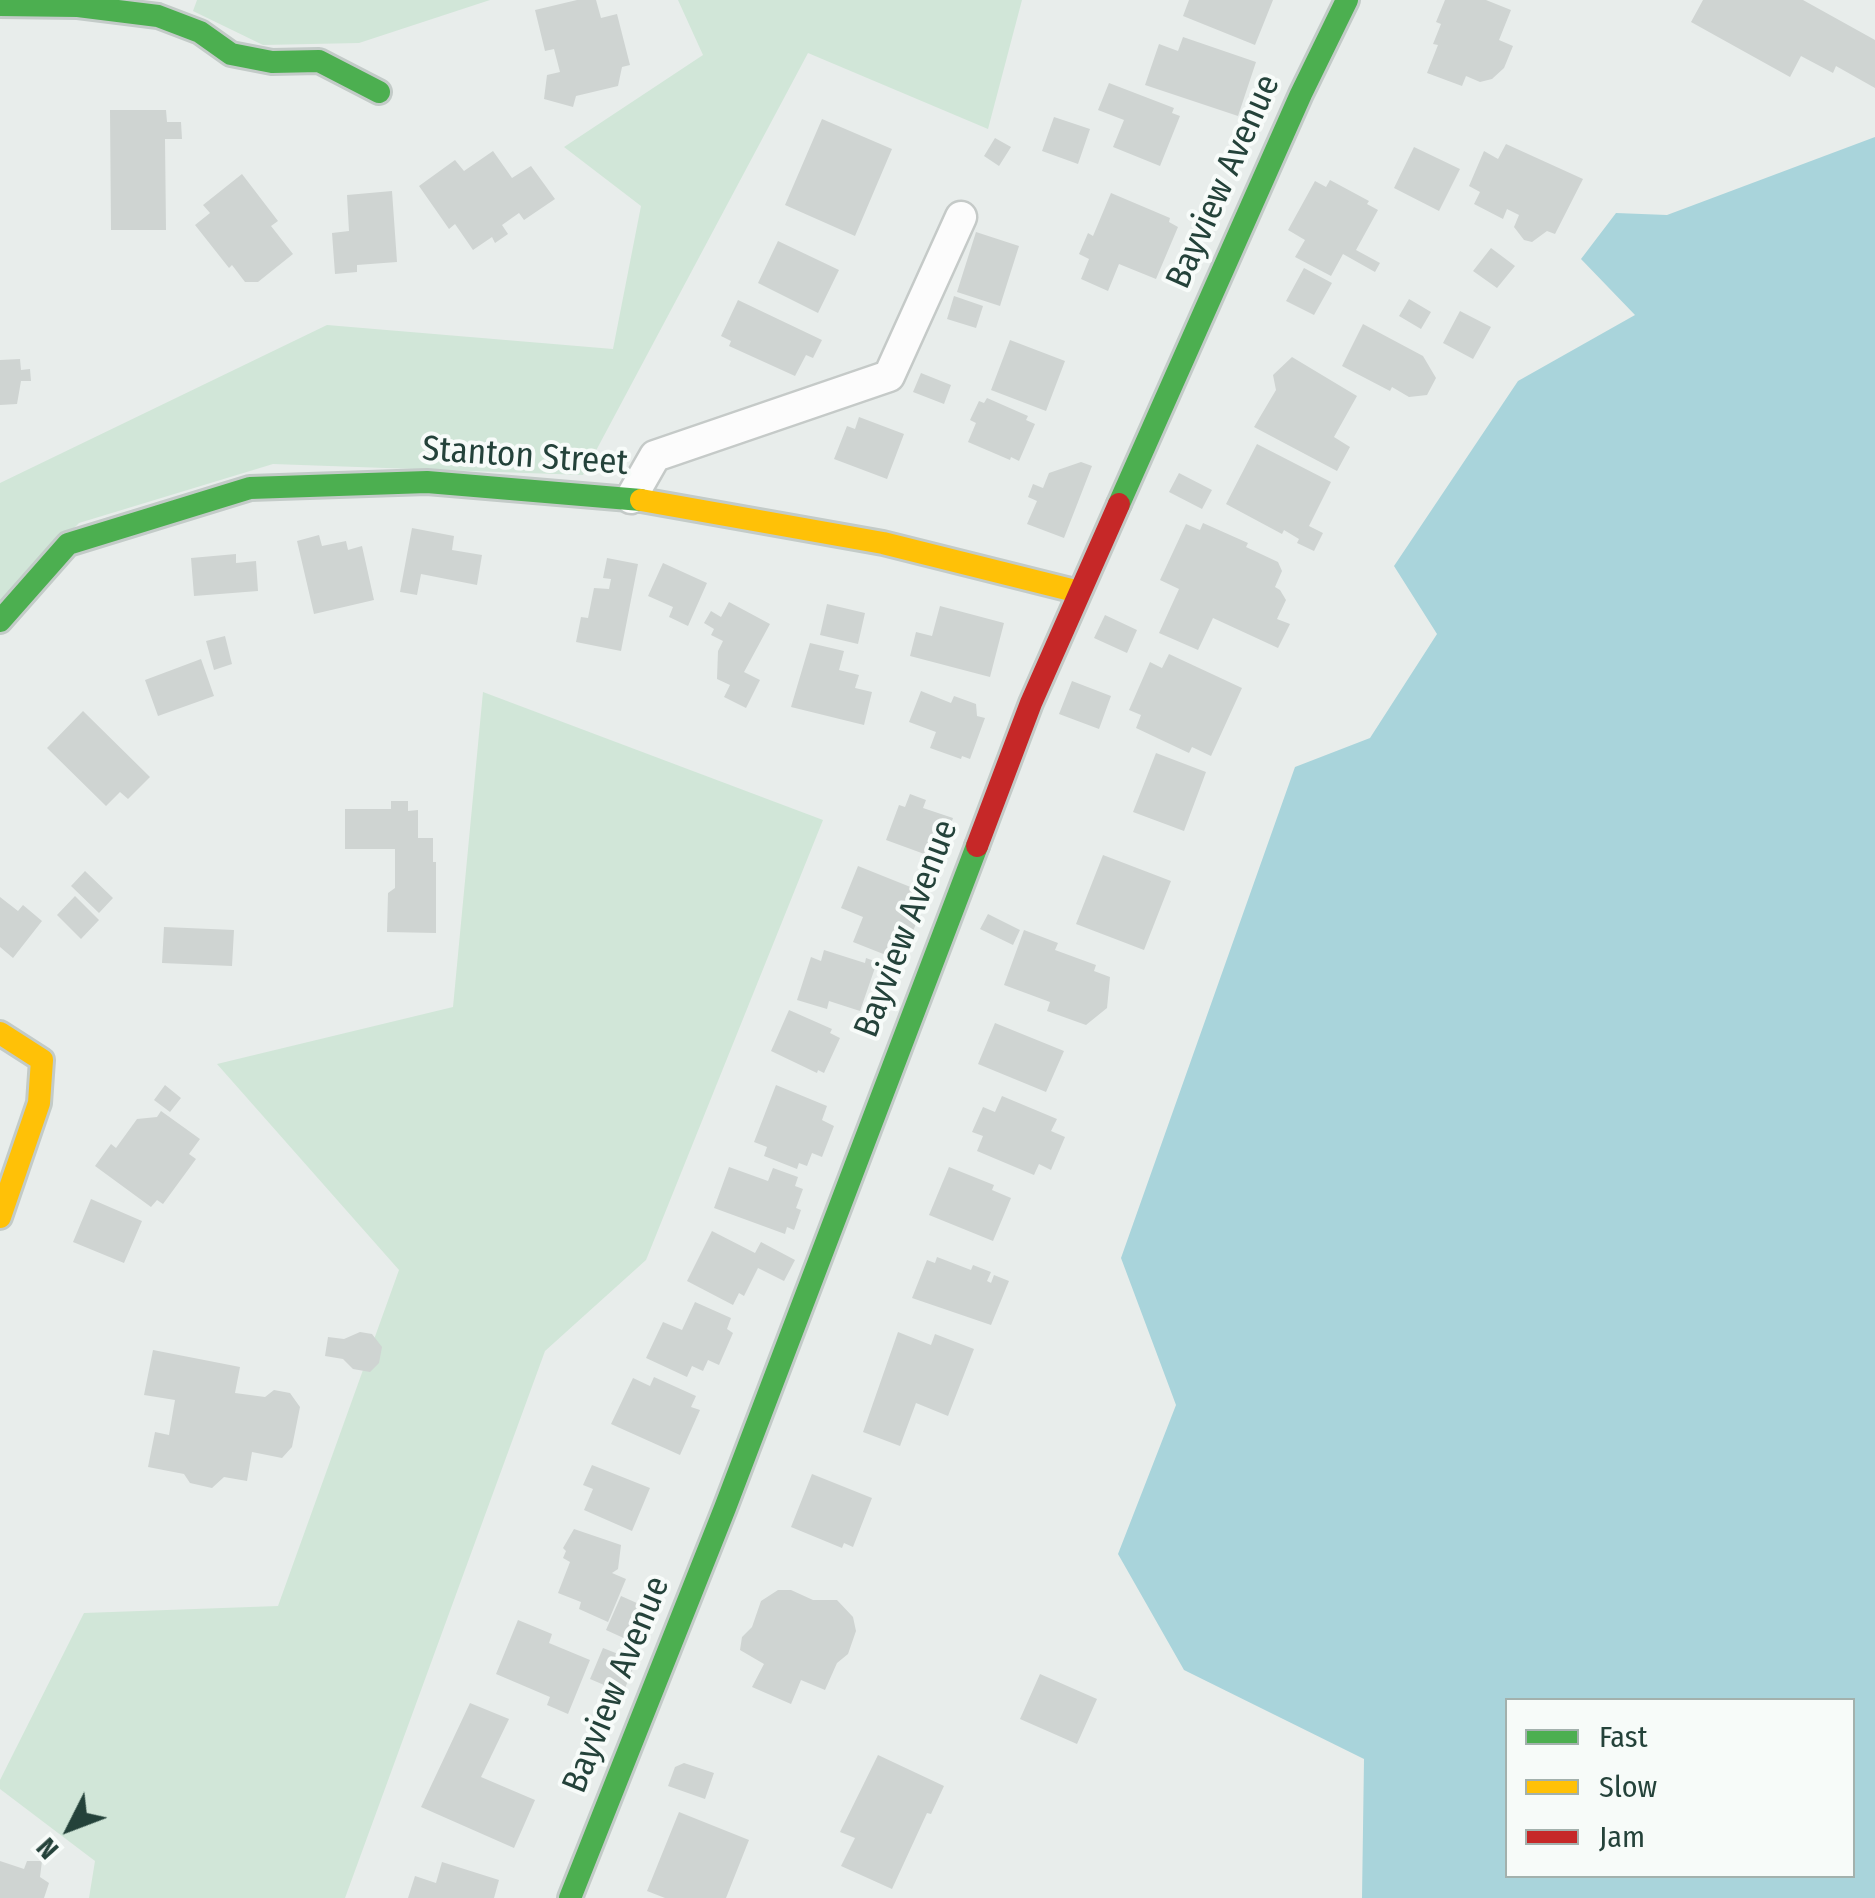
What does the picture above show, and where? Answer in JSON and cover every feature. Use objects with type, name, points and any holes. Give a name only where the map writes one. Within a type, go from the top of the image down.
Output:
[{"type":"main road","name":"Bayview Avenue","points":[[570,1898],[725,1508],[1031,703],[1301,94],[1347,0]]},
{"type":"main road","points":[[0,6],[78,6],[158,16],[200,32],[232,54],[272,62],[318,61],[379,92]]},
{"type":"main road","name":"Stanton Street","points":[[0,621],[68,544],[250,488],[427,482],[631,498],[883,542],[1079,592]]},
{"type":"main road","points":[[0,1034],[42,1060],[39,1103],[0,1217]]},
{"type":"street","points":[[631,498],[655,456],[889,376],[961,217]]},
{"type":"green space","points":[[197,0],[490,0],[359,43],[263,45],[193,11]]},
{"type":"green space","points":[[678,0],[1022,0],[988,129],[808,53],[583,475],[273,464],[79,523],[0,604],[0,483],[327,325],[613,349],[641,206],[564,147],[703,55]]},
{"type":"green space","points":[[483,692],[823,820],[646,1260],[545,1351],[345,1898],[89,1898],[95,1861],[0,1789],[0,1780],[84,1613],[278,1606],[399,1270],[217,1064],[453,1007]]},
{"type":"water","points":[[1875,137],[1875,1898],[1362,1898],[1364,1759],[1184,1670],[1118,1554],[1176,1405],[1121,1258],[1295,767],[1370,738],[1437,634],[1394,566],[1518,381],[1635,315],[1581,259],[1616,213],[1667,215]]},
{"type":"building","points":[[577,0],[596,0],[601,18],[617,14],[630,65],[622,67],[618,86],[576,96],[573,107],[544,99],[547,75],[560,72],[554,49],[545,51],[535,10]]},
{"type":"building","points":[[1189,0],[1273,0],[1255,45],[1183,16]]},
{"type":"building","points":[[1445,0],[1486,0],[1511,10],[1499,40],[1513,46],[1504,68],[1492,79],[1480,82],[1466,76],[1462,86],[1427,73],[1438,45],[1433,44],[1441,24],[1436,22]]},
{"type":"building","points":[[1703,0],[1803,0],[1875,40],[1875,88],[1836,66],[1833,73],[1801,56],[1790,77],[1691,22]]},
{"type":"building","points":[[1183,37],[1256,62],[1238,116],[1145,85],[1159,44],[1178,51]]},
{"type":"building","points":[[1109,83],[1174,108],[1172,113],[1180,116],[1160,166],[1113,147],[1124,120],[1098,110]]},
{"type":"building","points":[[110,110],[166,110],[167,122],[181,122],[182,139],[165,139],[166,230],[111,230]]},
{"type":"building","points":[[1054,117],[1090,129],[1078,164],[1042,151]]},
{"type":"building","points":[[822,119],[892,149],[855,236],[785,205]]},
{"type":"building","points":[[995,138],[1011,147],[999,166],[984,156]]},
{"type":"building","points":[[1506,144],[1583,179],[1555,234],[1547,231],[1532,242],[1524,240],[1514,227],[1519,215],[1507,209],[1503,219],[1474,204],[1480,192],[1469,186],[1484,151],[1498,159]]},
{"type":"building","points":[[1414,147],[1460,169],[1439,211],[1394,188]]},
{"type":"building","points":[[493,151],[512,178],[531,166],[555,199],[524,220],[519,213],[502,225],[508,234],[495,243],[492,237],[473,250],[455,224],[449,229],[419,186],[455,160],[464,171]]},
{"type":"building","points":[[242,174],[278,221],[271,226],[293,254],[258,282],[245,282],[232,265],[229,268],[195,225],[210,213],[203,205]]},
{"type":"building","points":[[1330,180],[1378,210],[1356,250],[1380,263],[1375,272],[1343,254],[1331,276],[1295,257],[1305,240],[1288,230],[1315,181],[1326,187]]},
{"type":"building","points":[[392,191],[397,262],[357,265],[357,272],[335,274],[332,233],[349,231],[347,195]]},
{"type":"building","points":[[1111,193],[1170,218],[1169,222],[1178,227],[1156,279],[1119,264],[1108,291],[1081,279],[1089,259],[1079,254],[1088,233],[1093,236]]},
{"type":"building","points":[[976,232],[1019,246],[1000,306],[957,292]]},
{"type":"building","points":[[778,241],[839,270],[818,313],[758,283]]},
{"type":"building","points":[[1491,248],[1515,266],[1497,288],[1473,271]]},
{"type":"building","points":[[1304,268],[1332,283],[1314,315],[1286,301]]},
{"type":"building","points":[[954,296],[983,306],[976,328],[947,319]]},
{"type":"building","points":[[1409,299],[1431,312],[1421,329],[1399,316]]},
{"type":"building","points":[[738,300],[822,340],[813,358],[806,355],[795,376],[729,346],[731,341],[721,336]]},
{"type":"building","points":[[1460,311],[1491,327],[1473,359],[1443,343]]},
{"type":"building","points":[[1363,324],[1423,356],[1436,378],[1427,395],[1409,397],[1392,387],[1390,391],[1342,366]]},
{"type":"building","points":[[1010,340],[1065,361],[1046,411],[991,390]]},
{"type":"building","points":[[1292,357],[1357,396],[1334,437],[1350,447],[1337,471],[1254,427],[1276,390],[1273,375]]},
{"type":"building","points":[[20,359],[21,370],[30,369],[31,381],[21,381],[17,404],[0,405],[0,360]]},
{"type":"building","points":[[921,373],[951,385],[944,404],[913,392]]},
{"type":"building","points":[[987,398],[1028,416],[1026,420],[1035,424],[1019,461],[968,442],[976,423],[970,420],[979,401],[984,403]]},
{"type":"building","points":[[859,417],[904,434],[887,479],[834,459],[847,426],[855,429]]},
{"type":"building","points":[[1257,444],[1331,482],[1309,526],[1323,533],[1314,551],[1297,543],[1299,539],[1284,530],[1282,534],[1226,504]]},
{"type":"building","points":[[1081,462],[1092,466],[1064,538],[1027,524],[1037,501],[1028,497],[1033,484],[1043,488],[1049,473]]},
{"type":"building","points":[[1179,473],[1212,490],[1202,509],[1169,492]]},
{"type":"building","points":[[1203,523],[1248,543],[1246,547],[1278,562],[1282,571],[1275,587],[1286,600],[1277,619],[1290,624],[1278,648],[1213,618],[1198,650],[1159,633],[1179,589],[1160,580],[1186,524],[1200,530]]},
{"type":"building","points":[[412,528],[454,536],[452,550],[482,555],[477,585],[421,574],[417,595],[400,592]]},
{"type":"building","points":[[319,535],[322,546],[346,541],[348,550],[362,546],[374,600],[314,614],[297,541]]},
{"type":"building","points":[[236,554],[236,563],[256,561],[258,591],[194,596],[191,558]]},
{"type":"building","points":[[607,558],[638,564],[621,651],[576,642],[581,617],[588,618],[594,588],[609,589],[611,579],[603,578]]},
{"type":"building","points":[[663,563],[707,583],[688,626],[669,617],[673,607],[648,596]]},
{"type":"building","points":[[729,602],[770,624],[744,672],[760,680],[746,708],[724,697],[730,685],[717,679],[718,651],[723,641],[711,635],[714,629],[704,623],[711,611],[721,617]]},
{"type":"building","points":[[827,604],[865,613],[858,644],[820,635]]},
{"type":"building","points":[[940,606],[1004,623],[990,677],[910,656],[916,632],[932,636]]},
{"type":"building","points":[[1105,615],[1137,630],[1127,653],[1094,638]]},
{"type":"building","points":[[225,636],[232,664],[214,670],[206,641]]},
{"type":"building","points":[[810,643],[844,651],[839,670],[859,675],[855,688],[872,692],[864,725],[791,707]]},
{"type":"building","points":[[1169,654],[1242,688],[1211,756],[1192,747],[1189,753],[1136,728],[1141,715],[1129,710],[1150,662],[1162,668]]},
{"type":"building","points":[[201,659],[214,696],[158,716],[145,680]]},
{"type":"building","points":[[1072,681],[1111,696],[1099,729],[1059,714]]},
{"type":"building","points":[[921,691],[951,703],[954,696],[976,704],[977,716],[985,718],[970,759],[930,748],[936,732],[909,722]]},
{"type":"building","points":[[83,711],[150,777],[128,799],[120,792],[106,806],[47,748]]},
{"type":"building","points":[[1156,753],[1206,772],[1184,831],[1133,812]]},
{"type":"building","points":[[910,794],[926,800],[923,808],[953,818],[938,859],[886,840],[899,805],[905,807]]},
{"type":"building","points":[[391,801],[408,801],[408,811],[418,810],[418,838],[433,838],[436,933],[387,932],[388,893],[395,888],[395,849],[345,849],[345,809],[391,809]]},
{"type":"building","points":[[1103,855],[1171,881],[1144,950],[1076,924]]},
{"type":"building","points":[[858,866],[928,894],[901,961],[853,942],[863,917],[841,908]]},
{"type":"building","points":[[85,871],[113,898],[99,913],[71,886]]},
{"type":"building","points":[[75,896],[99,920],[81,939],[57,915]]},
{"type":"building","points":[[0,897],[18,911],[23,905],[42,921],[13,958],[0,947]]},
{"type":"building","points":[[988,914],[1020,930],[1013,945],[980,929]]},
{"type":"building","points":[[164,927],[234,930],[232,966],[162,963]]},
{"type":"building","points":[[1024,930],[1058,943],[1055,950],[1096,965],[1094,971],[1110,977],[1107,1008],[1086,1025],[1047,1011],[1050,1002],[1004,985]]},
{"type":"building","points":[[824,950],[865,963],[866,958],[877,962],[860,1011],[829,1001],[827,1009],[797,1000],[811,957],[821,961]]},
{"type":"building","points":[[789,1010],[832,1029],[830,1033],[840,1038],[824,1073],[771,1051]]},
{"type":"building","points":[[995,1023],[1064,1051],[1046,1092],[978,1064]]},
{"type":"building","points":[[165,1085],[181,1098],[170,1112],[154,1100]]},
{"type":"building","points":[[776,1085],[827,1106],[822,1120],[834,1126],[822,1157],[812,1153],[807,1166],[799,1163],[797,1169],[764,1156],[767,1147],[754,1142]]},
{"type":"building","points":[[1002,1096],[1057,1119],[1051,1131],[1065,1137],[1051,1170],[1039,1164],[1034,1175],[977,1151],[983,1136],[972,1132],[983,1107],[995,1112]]},
{"type":"building","points":[[161,1111],[200,1139],[189,1154],[196,1159],[163,1204],[157,1200],[151,1207],[95,1166],[111,1144],[116,1148],[137,1119],[157,1117]]},
{"type":"building","points":[[729,1167],[768,1181],[773,1168],[798,1177],[795,1186],[803,1189],[794,1230],[787,1227],[785,1234],[714,1208]]},
{"type":"building","points":[[949,1167],[994,1185],[992,1190],[1011,1198],[993,1241],[929,1215]]},
{"type":"building","points":[[91,1199],[142,1221],[124,1263],[73,1242]]},
{"type":"building","points":[[712,1231],[755,1253],[761,1242],[795,1260],[784,1281],[758,1268],[744,1296],[739,1293],[733,1305],[687,1281]]},
{"type":"building","points":[[937,1257],[971,1270],[973,1265],[991,1272],[987,1281],[991,1283],[994,1275],[1009,1281],[991,1325],[912,1298],[927,1260],[935,1263]]},
{"type":"building","points":[[695,1302],[731,1318],[727,1329],[733,1333],[719,1365],[708,1360],[703,1371],[692,1366],[687,1377],[646,1358],[663,1322],[682,1330]]},
{"type":"building","points":[[360,1332],[372,1334],[382,1347],[379,1363],[370,1372],[353,1369],[343,1359],[325,1356],[328,1337],[344,1339]]},
{"type":"building","points":[[898,1332],[931,1345],[935,1334],[974,1349],[948,1416],[916,1403],[900,1446],[863,1432]]},
{"type":"building","points":[[153,1350],[240,1367],[235,1393],[265,1397],[274,1390],[290,1393],[300,1407],[292,1447],[282,1458],[252,1452],[247,1481],[224,1477],[212,1488],[190,1483],[184,1474],[148,1467],[155,1432],[169,1435],[175,1400],[144,1395]]},
{"type":"building","points":[[654,1377],[696,1396],[691,1407],[700,1410],[680,1455],[611,1424],[633,1378],[650,1386]]},
{"type":"building","points":[[592,1465],[650,1488],[632,1531],[584,1510],[593,1489],[583,1485]]},
{"type":"building","points":[[812,1474],[872,1498],[853,1547],[844,1543],[842,1548],[791,1527]]},
{"type":"building","points":[[574,1529],[621,1545],[618,1569],[612,1573],[626,1579],[608,1622],[579,1609],[581,1602],[558,1593],[570,1562],[563,1558],[563,1548]]},
{"type":"building","points":[[778,1590],[791,1590],[813,1600],[837,1600],[853,1617],[856,1631],[848,1654],[837,1663],[825,1690],[801,1680],[791,1704],[752,1687],[764,1664],[740,1650],[742,1637],[752,1627],[761,1601]]},
{"type":"building","points":[[621,1596],[655,1611],[639,1645],[606,1630]]},
{"type":"building","points":[[518,1620],[552,1634],[549,1643],[590,1660],[568,1714],[547,1705],[550,1697],[496,1674]]},
{"type":"building","points":[[603,1648],[636,1661],[623,1693],[590,1679]]},
{"type":"building","points":[[1040,1674],[1097,1699],[1077,1744],[1020,1719]]},
{"type":"building","points":[[470,1703],[509,1719],[481,1777],[535,1800],[514,1848],[421,1807]]},
{"type":"building","points":[[878,1755],[944,1786],[931,1814],[927,1813],[892,1889],[841,1866],[855,1838],[840,1832]]},
{"type":"building","points":[[684,1763],[714,1773],[705,1799],[668,1786],[675,1767]]},
{"type":"building","points":[[679,1812],[749,1840],[726,1898],[665,1898],[647,1891]]},
{"type":"building","points":[[0,1861],[24,1869],[27,1861],[42,1861],[40,1877],[49,1883],[44,1898],[0,1898]]},
{"type":"building","points":[[442,1862],[499,1880],[494,1898],[408,1898],[415,1876],[436,1883]]},
{"type":"traffic: fast","points":[[1119,504],[1301,94],[1347,0]]},
{"type":"traffic: fast","points":[[0,5],[78,6],[158,16],[200,32],[231,54],[272,62],[319,61],[379,92]]},
{"type":"traffic: fast","points":[[0,621],[68,544],[250,488],[427,482],[641,500]]},
{"type":"traffic: fast","points":[[570,1898],[725,1508],[977,846]]},
{"type":"traffic: slow","points":[[641,500],[883,543],[1079,592]]},
{"type":"traffic: slow","points":[[0,1033],[42,1060],[39,1103],[0,1217]]},
{"type":"traffic: jam","points":[[977,846],[1031,703],[1119,504]]}]
